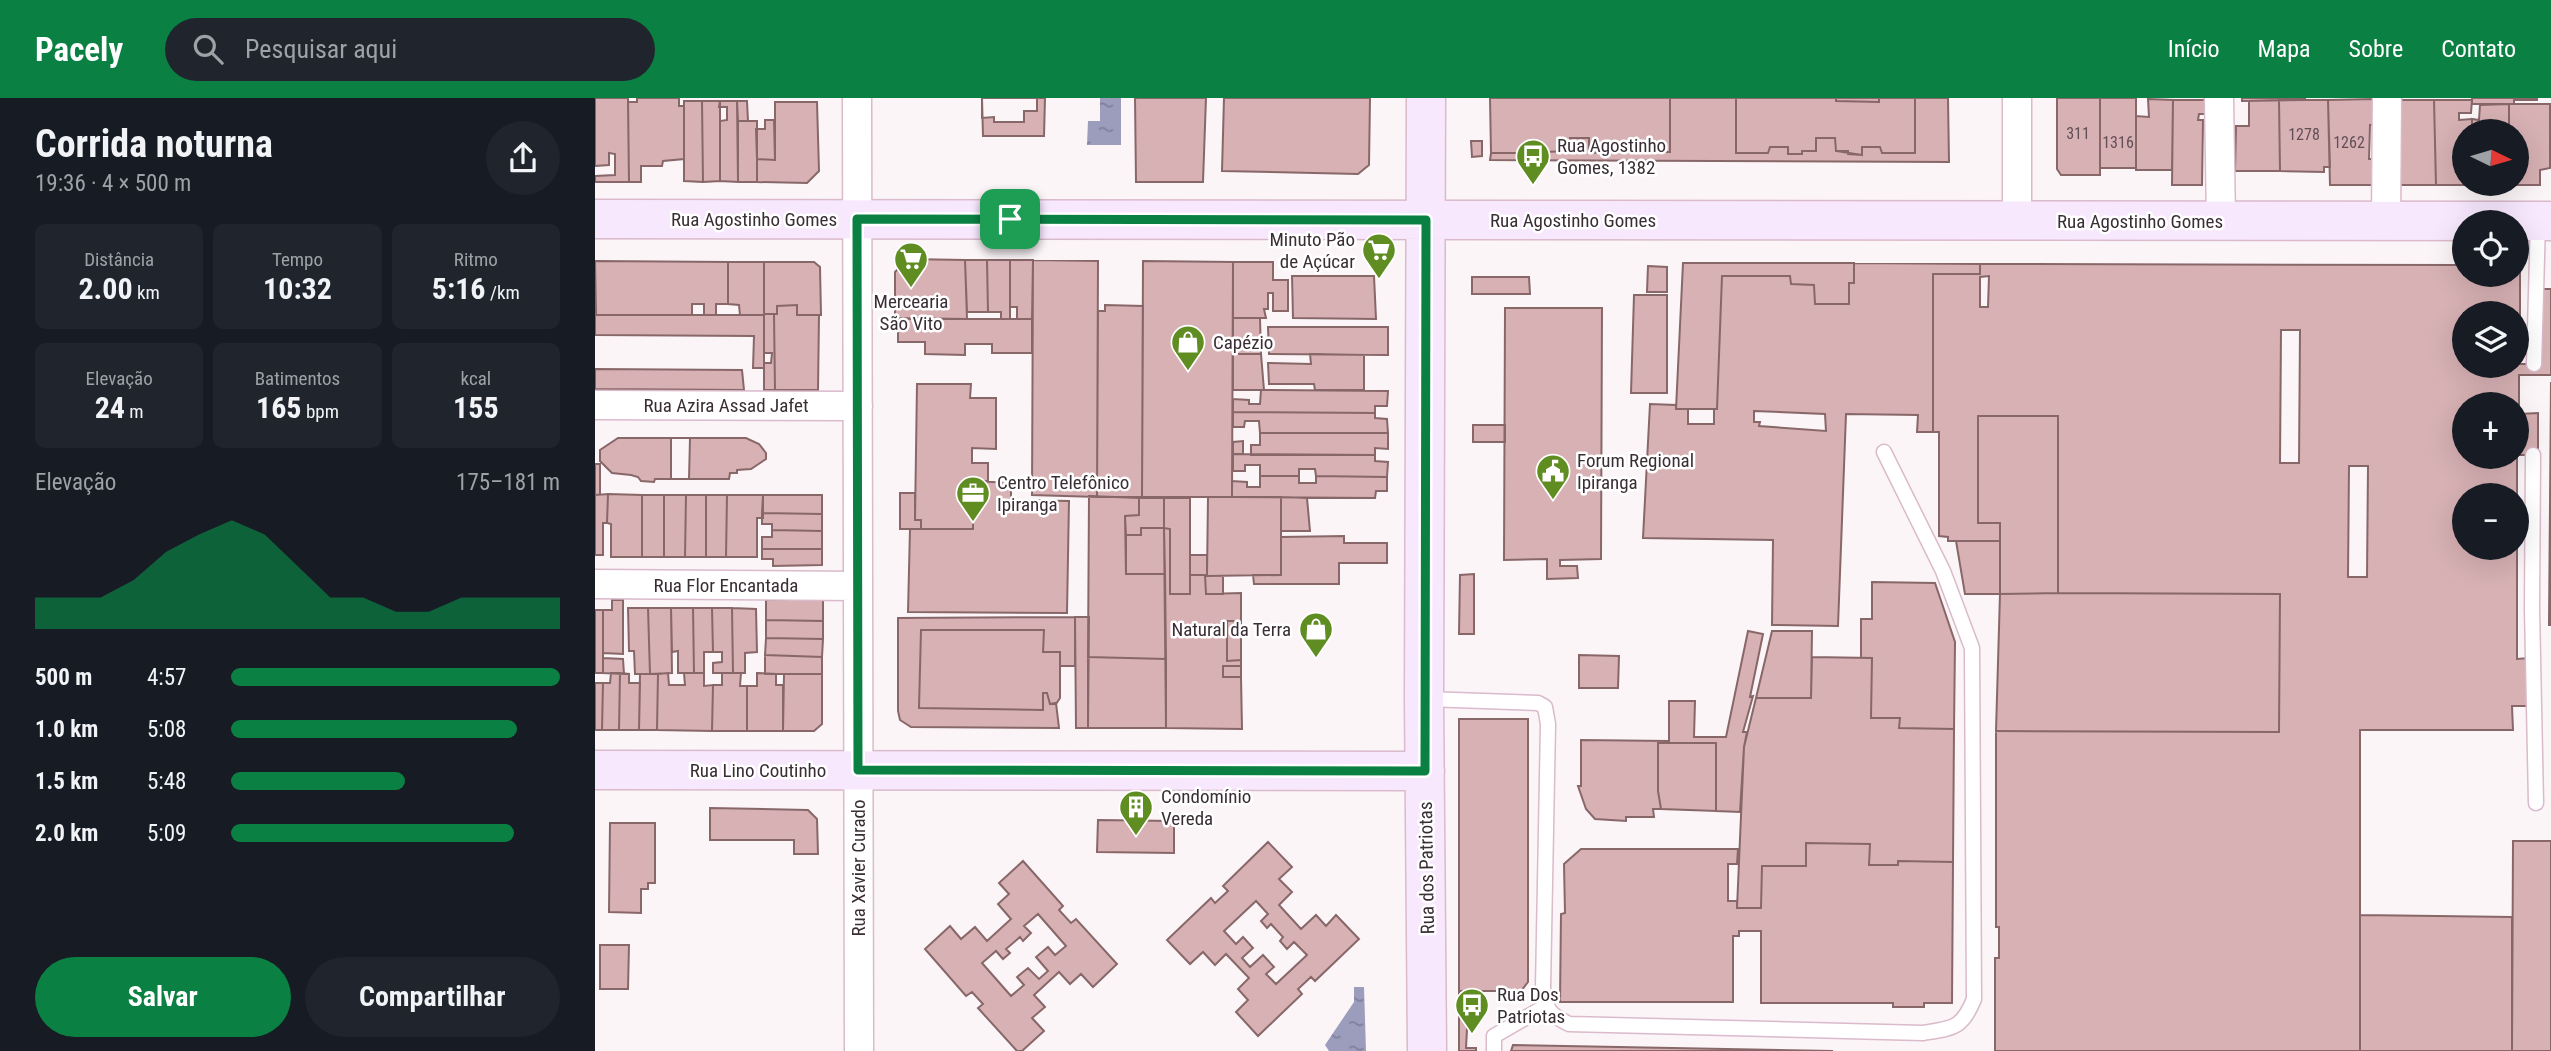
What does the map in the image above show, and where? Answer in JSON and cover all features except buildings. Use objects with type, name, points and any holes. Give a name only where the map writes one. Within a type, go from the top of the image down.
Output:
[{"type":"street","name":"Rua Xavier Curado","points":[[857,98],[859,1051]]},
{"type":"street","name":"Rua dos Patriotas","points":[[1426,98],[1424,699],[1427,1051]]},
{"type":"street","points":[[2017,98],[2017,221]]},
{"type":"street","points":[[2220,98],[2221,221]]},
{"type":"street","points":[[2386,221],[2387,98]]},
{"type":"street","name":"Rua Agostinho Gomes","points":[[595,219],[2545,222]]},
{"type":"street","name":"Rua Azira Assad Jafet","points":[[595,405],[858,406]]},
{"type":"street","name":"Rua Flor Encantada","points":[[595,584],[858,586]]},
{"type":"street","name":"Rua Lino Coutinho","points":[[595,770],[1425,771]]},
{"type":"lane","points":[[2534,364],[2545,222]]},
{"type":"lane","points":[[1424,699],[1538,703],[1545,708],[1548,724],[1543,988],[1546,1006],[1555,1017],[1569,1024],[1923,1033],[1951,1028],[1966,1018],[1974,999],[1972,648],[1943,572],[1884,452]]},
{"type":"lane","points":[[2533,456],[2532,609],[2536,803]]},
{"type":"lane","points":[[1494,1051],[1494,1036],[1546,1006]]},
{"type":"water","points":[[1100,98],[1121,98],[1121,145],[1087,145],[1088,121],[1100,121]]},
{"type":"water","points":[[1354,987],[1364,987],[1366,1051],[1329,1051],[1325,1045],[1354,1002]]},
{"type":"place","name":"Rua Agostinho Gomes, 1382","points":[[1533,186]]},
{"type":"place","name":"Minuto Pão de Açúcar","points":[[1379,280]]},
{"type":"place","name":"Mercearia São Vito","points":[[911,289]]},
{"type":"place","name":"Capézio","points":[[1188,372]]},
{"type":"place","name":"Forum Regional Ipiranga","points":[[1553,501]]},
{"type":"place","name":"Centro Telefônico Ipiranga","points":[[973,523]]},
{"type":"place","name":"Natural da Terra","points":[[1316,659]]},
{"type":"place","name":"Condomínio Vereda","points":[[1136,837]]},
{"type":"place","name":"Rua Dos Patriotas","points":[[1472,1035]]},
{"type":"route","points":[[857,219],[1010,219],[1426,220],[1425,771],[858,770],[857,219]]}]
